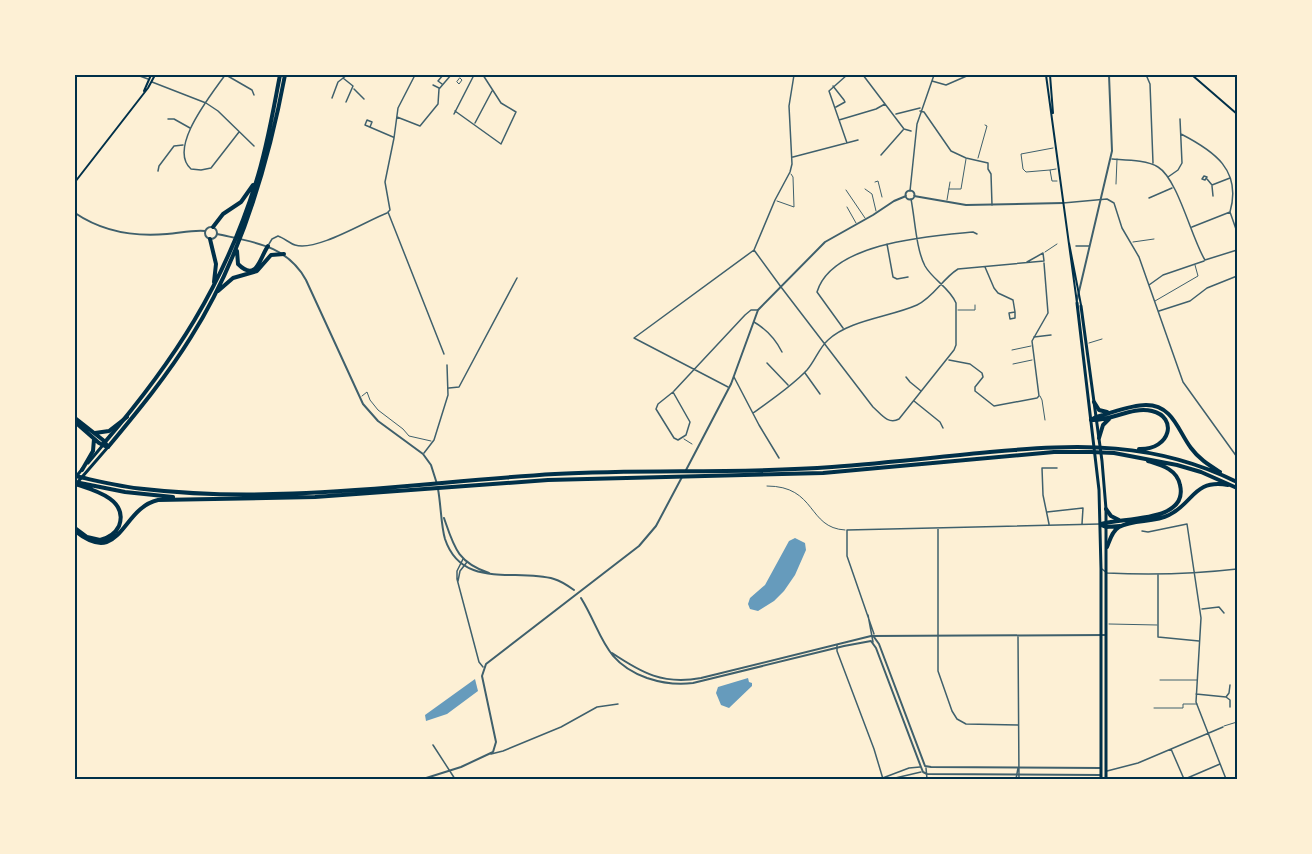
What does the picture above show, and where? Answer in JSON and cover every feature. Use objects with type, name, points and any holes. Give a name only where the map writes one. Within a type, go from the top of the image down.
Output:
[{"type":"highway","points":[[105,445],[168,364],[212,296],[240,229],[257,180],[283,76]]},
{"type":"highway","points":[[105,445],[171,368],[192,336],[238,245],[257,191],[272,136],[283,76]]},
{"type":"highway","points":[[213,227],[223,214],[244,199],[257,180]]},
{"type":"highway","points":[[210,238],[216,273],[212,296]]},
{"type":"highway","points":[[238,245],[237,262],[247,270],[259,266],[268,246]]},
{"type":"highway","points":[[264,264],[268,246]]},
{"type":"highway","points":[[212,296],[233,278],[257,272],[271,255],[284,254]]},
{"type":"highway","points":[[1094,402],[1099,410],[1112,415]]},
{"type":"highway","points":[[1097,439],[1104,423],[1112,415],[1141,406],[1161,408],[1175,421],[1189,446],[1199,458],[1235,481]]},
{"type":"highway","points":[[444,485],[605,472],[822,468],[1065,446],[1148,449],[1158,446],[1166,436],[1167,424],[1160,414],[1149,410],[1094,419]]},
{"type":"highway","points":[[92,432],[100,434],[108,431],[127,417]]},
{"type":"highway","points":[[75,420],[105,445]]},
{"type":"highway","points":[[75,420],[105,445]]},
{"type":"highway","points":[[84,471],[93,451],[94,438]]},
{"type":"highway","points":[[1125,449],[1174,459],[1235,481]]},
{"type":"highway","points":[[75,481],[224,495],[283,494],[548,480],[813,473],[1054,452],[1091,452],[1132,456],[1194,470],[1237,488]]},
{"type":"highway","points":[[1104,525],[1165,513],[1176,505],[1181,494],[1180,483],[1171,471],[1158,464],[1132,456]]},
{"type":"highway","points":[[75,481],[125,492],[189,499]]},
{"type":"highway","points":[[75,481],[108,497],[116,504],[120,517],[115,532],[106,538],[90,538],[75,529]]},
{"type":"highway","points":[[1107,547],[1117,528],[1167,516],[1177,511],[1196,491],[1208,485],[1226,485],[1237,488]]},
{"type":"highway","points":[[75,529],[92,542],[109,542],[119,535],[144,505],[158,500],[315,497],[428,486]]},
{"type":"highway","points":[[1106,508],[1112,517],[1122,520]]},
{"type":"highway","points":[[1104,525],[1128,525]]},
{"type":"main road","points":[[150,81],[151,75]]},
{"type":"main road","points":[[75,182],[155,75]]},
{"type":"main road","points":[[1048,75],[1059,180],[1102,461],[1106,508],[1101,569],[1106,779]]},
{"type":"main road","points":[[1192,75],[1237,114]]},
{"type":"main road","points":[[1069,243],[1087,344],[1094,419]]},
{"type":"main road","points":[[1097,439],[1096,460],[1107,547],[1107,624],[1104,634],[1101,768],[1098,778]]},
{"type":"main road","points":[[75,481],[105,445]]},
{"type":"main road","points":[[75,481],[80,480],[84,471]]},
{"type":"main road","points":[[1101,718],[1102,728],[1106,729]]},
{"type":"main road","points":[[1101,768],[1106,771]]},
{"type":"main road","points":[[1098,778],[1106,771]]},
{"type":"street","points":[[137,75],[206,103],[218,111],[254,146]]},
{"type":"street","points":[[239,132],[211,168],[197,170],[187,165],[183,156],[184,145],[191,128],[225,75],[252,90],[254,95]]},
{"type":"street","points":[[332,98],[338,82],[347,75]]},
{"type":"street","points":[[268,246],[272,239],[278,236],[295,245],[322,242],[339,236],[390,210],[385,182],[396,116],[400,101],[415,75]]},
{"type":"street","points":[[443,84],[438,81],[443,75],[448,78]]},
{"type":"street","points":[[396,116],[420,126],[438,104],[439,89],[450,75]]},
{"type":"street","points":[[474,75],[454,112],[501,144],[516,112],[501,104],[483,75]]},
{"type":"street","points":[[729,388],[634,338],[754,250],[790,172],[792,158],[789,106],[794,75]]},
{"type":"street","points":[[847,75],[829,91],[847,143]]},
{"type":"street","points":[[863,75],[904,129],[911,131]]},
{"type":"street","points":[[490,754],[495,747],[482,676],[484,668],[639,546],[656,526],[729,388],[758,310],[825,242],[906,196],[910,191],[915,138],[921,110],[933,75]]},
{"type":"street","points":[[931,81],[946,85],[969,75]]},
{"type":"street","points":[[1077,303],[1111,159],[1113,141],[1109,75]]},
{"type":"street","points":[[1147,76],[1150,84],[1153,164]]},
{"type":"street","points":[[343,78],[354,86],[353,88],[364,99]]},
{"type":"street","points":[[434,85],[439,89]]},
{"type":"street","points":[[833,86],[844,100],[835,107]]},
{"type":"street","points":[[346,102],[353,88]]},
{"type":"street","points":[[474,125],[493,90]]},
{"type":"street","points":[[839,120],[886,104]]},
{"type":"street","points":[[895,115],[921,110]]},
{"type":"street","points":[[921,110],[949,150],[966,158],[988,163],[991,174],[992,205]]},
{"type":"street","points":[[168,119],[174,119],[191,128]]},
{"type":"street","points":[[1167,177],[1178,170],[1182,163],[1180,119]]},
{"type":"street","points":[[370,127],[394,138]]},
{"type":"street","points":[[881,155],[904,129]]},
{"type":"street","points":[[1181,134],[1220,160],[1231,178],[1233,200],[1230,212],[1237,232]]},
{"type":"street","points":[[792,158],[858,140]]},
{"type":"street","points":[[158,171],[159,166],[174,146],[184,145]]},
{"type":"street","points":[[1111,159],[1153,164],[1162,170],[1192,227],[1205,260]]},
{"type":"street","points":[[1212,185],[1231,178]]},
{"type":"street","points":[[1207,179],[1212,185],[1213,196]]},
{"type":"street","points":[[1149,198],[1173,188]]},
{"type":"street","points":[[910,191],[914,196],[966,205],[1046,204],[1107,199],[1114,203],[1122,228],[1138,257],[1183,382],[1237,457]]},
{"type":"street","points":[[754,250],[873,407],[888,421],[894,422],[899,419],[948,359],[956,345],[954,297],[926,266],[911,200],[906,196]]},
{"type":"street","points":[[911,200],[914,196]]},
{"type":"street","points":[[387,212],[444,352]]},
{"type":"street","points":[[1192,227],[1230,212]]},
{"type":"street","points":[[75,213],[99,226],[129,234],[205,231],[213,227],[217,234]]},
{"type":"street","points":[[205,231],[210,238],[214,238],[217,234]]},
{"type":"street","points":[[843,329],[818,296],[819,287],[828,273],[846,260],[887,244],[918,237],[973,232],[977,234]]},
{"type":"street","points":[[217,234],[268,246],[284,254],[296,264],[306,280],[359,397],[378,421],[423,454],[436,476],[451,543],[467,562],[494,574]]},
{"type":"street","points":[[887,244],[893,277],[897,279],[908,277]]},
{"type":"street","points":[[1076,246],[1090,246]]},
{"type":"street","points":[[1149,286],[1162,275],[1237,250]]},
{"type":"street","points":[[948,359],[953,362],[970,364],[982,373],[983,376],[975,387],[975,391],[994,406],[1039,396],[1036,360],[1032,346],[1034,337],[1048,313],[1043,253],[1027,262]]},
{"type":"street","points":[[753,413],[804,373],[825,344],[843,329],[916,306],[926,300],[958,269],[1044,261]]},
{"type":"street","points":[[985,267],[998,293],[1013,300],[1015,312]]},
{"type":"street","points":[[1158,311],[1190,302],[1207,288],[1237,276]]},
{"type":"street","points":[[449,388],[459,387],[516,278]]},
{"type":"street","points":[[1081,285],[1081,306]]},
{"type":"street","points":[[673,392],[690,422],[683,437],[675,440],[656,409],[658,404],[673,392],[745,315],[751,310],[758,310]]},
{"type":"street","points":[[753,322],[762,327],[779,345],[782,352]]},
{"type":"street","points":[[1034,337],[1051,335]]},
{"type":"street","points":[[767,363],[788,386]]},
{"type":"street","points":[[423,454],[433,442],[449,388],[447,365]]},
{"type":"street","points":[[804,373],[820,394]]},
{"type":"street","points":[[734,376],[779,458]]},
{"type":"street","points":[[906,377],[921,392]]},
{"type":"street","points":[[914,400],[940,422],[943,428]]},
{"type":"street","points":[[1049,525],[1043,493],[1042,468],[1057,468]]},
{"type":"street","points":[[1046,512],[1083,508],[1082,525]]},
{"type":"street","points":[[443,515],[446,542],[452,554],[464,566],[477,572],[553,578],[574,590]]},
{"type":"street","points":[[1142,531],[1148,532],[1187,524],[1201,609],[1197,704],[1226,779]]},
{"type":"street","points":[[879,635],[874,630],[847,556],[847,530],[1104,525]]},
{"type":"street","points":[[938,528],[938,673],[957,719],[967,724],[1018,725]]},
{"type":"street","points":[[1237,530],[1237,554]]},
{"type":"street","points":[[463,559],[457,573],[458,582],[479,662],[484,668]]},
{"type":"street","points":[[458,582],[460,571],[467,562]]},
{"type":"street","points":[[1101,569],[1107,573],[1158,574],[1237,569]]},
{"type":"street","points":[[1158,574],[1158,637],[1200,641]]},
{"type":"street","points":[[581,598],[609,651],[619,664],[634,673],[654,680],[681,684],[872,639],[879,644],[925,765],[926,779]]},
{"type":"street","points":[[1201,609],[1220,607],[1224,613]]},
{"type":"street","points":[[868,614],[872,639],[925,773]]},
{"type":"street","points":[[872,639],[874,630]]},
{"type":"street","points":[[836,646],[872,639],[879,635],[1104,634]]},
{"type":"street","points":[[1018,636],[1018,779]]},
{"type":"street","points":[[836,646],[882,779],[909,768],[925,765],[1101,768]]},
{"type":"street","points":[[839,654],[844,646]]},
{"type":"street","points":[[1226,697],[1230,685]]},
{"type":"street","points":[[1196,694],[1226,697],[1230,700],[1230,707]]},
{"type":"street","points":[[423,779],[456,769],[490,754],[503,752],[561,727],[597,707],[618,704]]},
{"type":"street","points":[[1106,771],[1138,763],[1223,727]]},
{"type":"street","points":[[433,745],[455,779]]},
{"type":"street","points":[[495,747],[503,752]]},
{"type":"street","points":[[1171,748],[1185,779],[1221,764]]},
{"type":"street","points":[[891,779],[925,773],[1098,778]]},
{"type":"lane","points":[[456,75],[460,78]]},
{"type":"lane","points":[[977,160],[987,126],[985,124]]},
{"type":"lane","points":[[1055,148],[1021,154],[1023,169],[1026,172],[1058,169]]},
{"type":"lane","points":[[949,189],[961,189],[966,158]]},
{"type":"lane","points":[[1116,184],[1117,159]]},
{"type":"lane","points":[[1050,170],[1052,181],[1059,180]]},
{"type":"lane","points":[[776,199],[794,207],[793,177],[790,172]]},
{"type":"lane","points":[[875,182],[878,181],[882,197]]},
{"type":"lane","points":[[947,202],[950,182]]},
{"type":"lane","points":[[865,189],[872,194],[877,213]]},
{"type":"lane","points":[[846,190],[866,219]]},
{"type":"lane","points":[[884,202],[885,207]]},
{"type":"lane","points":[[847,207],[856,224]]},
{"type":"lane","points":[[1130,243],[1154,239]]},
{"type":"lane","points":[[1069,243],[1076,246]]},
{"type":"lane","points":[[1043,253],[1057,244]]},
{"type":"lane","points":[[1154,302],[1198,276],[1195,265]]},
{"type":"lane","points":[[956,310],[975,310],[975,305]]},
{"type":"lane","points":[[1087,344],[1102,339]]},
{"type":"lane","points":[[1012,350],[1032,346]]},
{"type":"lane","points":[[1013,364],[1036,360]]},
{"type":"lane","points":[[359,397],[367,392],[378,410],[409,435],[433,442]]},
{"type":"lane","points":[[1039,396],[1046,420]]},
{"type":"lane","points":[[683,437],[692,444]]},
{"type":"lane","points":[[767,486],[781,486],[795,491],[806,500],[826,525],[835,529],[847,530]]},
{"type":"lane","points":[[1107,624],[1157,626]]},
{"type":"lane","points":[[1160,680],[1197,680]]},
{"type":"lane","points":[[1154,708],[1183,708],[1183,704],[1197,704]]},
{"type":"lane","points":[[1223,727],[1237,722]]},
{"type":"water","points":[[795,538],[805,543],[806,550],[795,575],[774,601],[758,611],[750,609],[748,604],[750,598],[765,585],[789,541]]},
{"type":"water","points":[[748,678],[752,686],[729,708],[721,705],[716,693],[718,687]]},
{"type":"water","points":[[475,679],[478,691],[447,714],[426,721],[425,715]]}]
